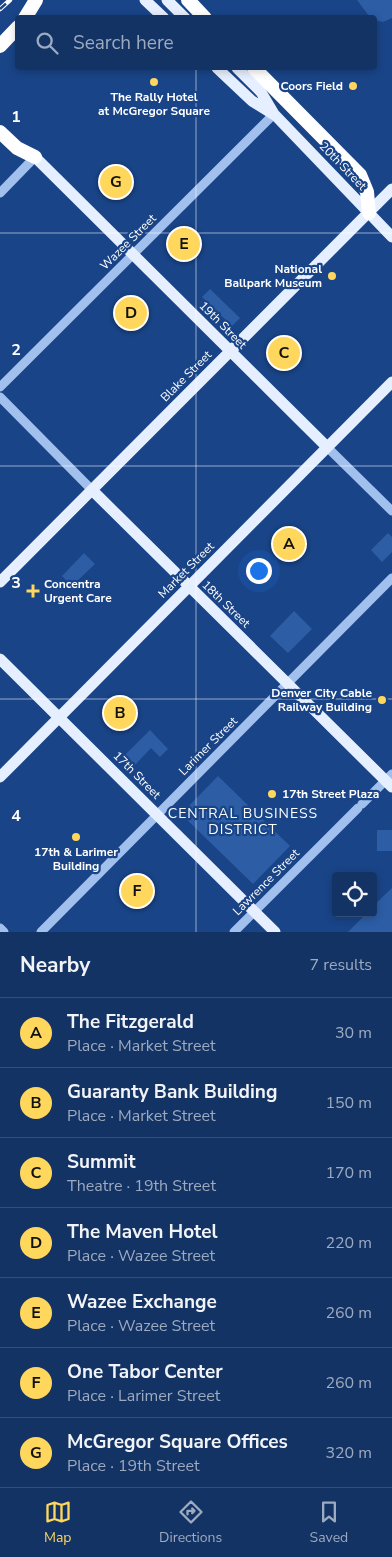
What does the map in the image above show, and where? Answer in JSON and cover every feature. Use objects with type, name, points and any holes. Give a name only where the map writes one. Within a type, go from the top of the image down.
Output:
[{"type":"highway","points":[[27,15],[36,0]]},
{"type":"highway","points":[[188,0],[202,15]]},
{"type":"highway","points":[[0,46],[15,30]]},
{"type":"highway","points":[[256,70],[360,176],[367,192],[369,213]]},
{"type":"highway","points":[[0,132],[18,148],[35,157]]},
{"type":"main road","points":[[145,0],[161,15]]},
{"type":"main road","points":[[167,0],[182,15]]},
{"type":"main road","name":"20th Street","points":[[219,70],[252,101],[274,114]]},
{"type":"main road","name":"20th Street","points":[[238,70],[261,92],[274,114],[392,237]]},
{"type":"main road","name":"19th Street","points":[[35,157],[327,447]]},
{"type":"main road","name":"Blake Street","points":[[0,582],[392,189]]},
{"type":"main road","name":"Market Street","points":[[0,777],[392,382]]},
{"type":"main road","name":"18th Street","points":[[92,490],[189,587],[390,781]]},
{"type":"main road","name":"17th Street","points":[[0,659],[275,932]]},
{"type":"street","name":"Wazee Street","points":[[0,387],[274,114]]},
{"type":"street","points":[[0,193],[35,157]]},
{"type":"street","name":"18th Street","points":[[0,397],[92,490]]},
{"type":"street","name":"19th Street","points":[[327,447],[392,511]]},
{"type":"street","name":"Larimer Street","points":[[41,932],[392,578]]},
{"type":"street","name":"Lawrence Street","points":[[234,932],[360,806],[390,781]]},
{"type":"street","points":[[0,928],[4,932]]},
{"type":"shaded area","points":[[357,0],[392,0],[392,18],[383,22],[377,20],[377,15],[368,15]]},
{"type":"shaded area","points":[[210,289],[240,318],[232,326],[202,297]]},
{"type":"shaded area","points":[[388,533],[392,537],[392,552],[382,562],[371,550]]},
{"type":"shaded area","points":[[84,553],[95,564],[72,586],[62,576]]},
{"type":"shaded area","points":[[294,611],[312,629],[288,653],[270,636]]},
{"type":"shaded area","points":[[150,730],[168,749],[160,757],[151,748],[134,766],[124,756]]},
{"type":"shaded area","name":"17th Street Plaza","points":[[218,776],[290,846],[253,884],[181,814]]},
{"type":"shaded area","points":[[377,830],[392,830],[392,851],[377,851]]},
{"type":"shaded area","points":[[392,888],[392,932],[348,932],[363,917],[377,917],[377,902]]},
{"type":"railway","points":[[0,9],[10,0]]},
{"type":"place","name":"The Rally Hotel at McGregor Square","points":[[154,82]]},
{"type":"place","name":"Coors Field","points":[[353,86]]},
{"type":"place","name":"McGregor Square Offices","points":[[116,182]]},
{"type":"place","name":"Wazee Exchange","points":[[184,244]]},
{"type":"place","name":"National Ballpark Museum","points":[[332,276]]},
{"type":"place","name":"The Maven Hotel","points":[[131,313]]},
{"type":"place","name":"Summit","points":[[284,353]]},
{"type":"place","name":"The Fitzgerald","points":[[289,544]]},
{"type":"place","name":"Concentra Urgent Care","points":[[33,591]]},
{"type":"place","name":"Denver City Cable Railway Building","points":[[382,700]]},
{"type":"place","name":"Guaranty Bank Building","points":[[120,713]]},
{"type":"place","name":"17th Street Plaza","points":[[272,794]]},
{"type":"place","name":"17th & Larimer Building","points":[[76,837]]},
{"type":"place","name":"One Tabor Center","points":[[137,891]]},
{"type":"district","name":"CENTRAL BUSINESS DISTRICT","points":[[243,822]]}]
